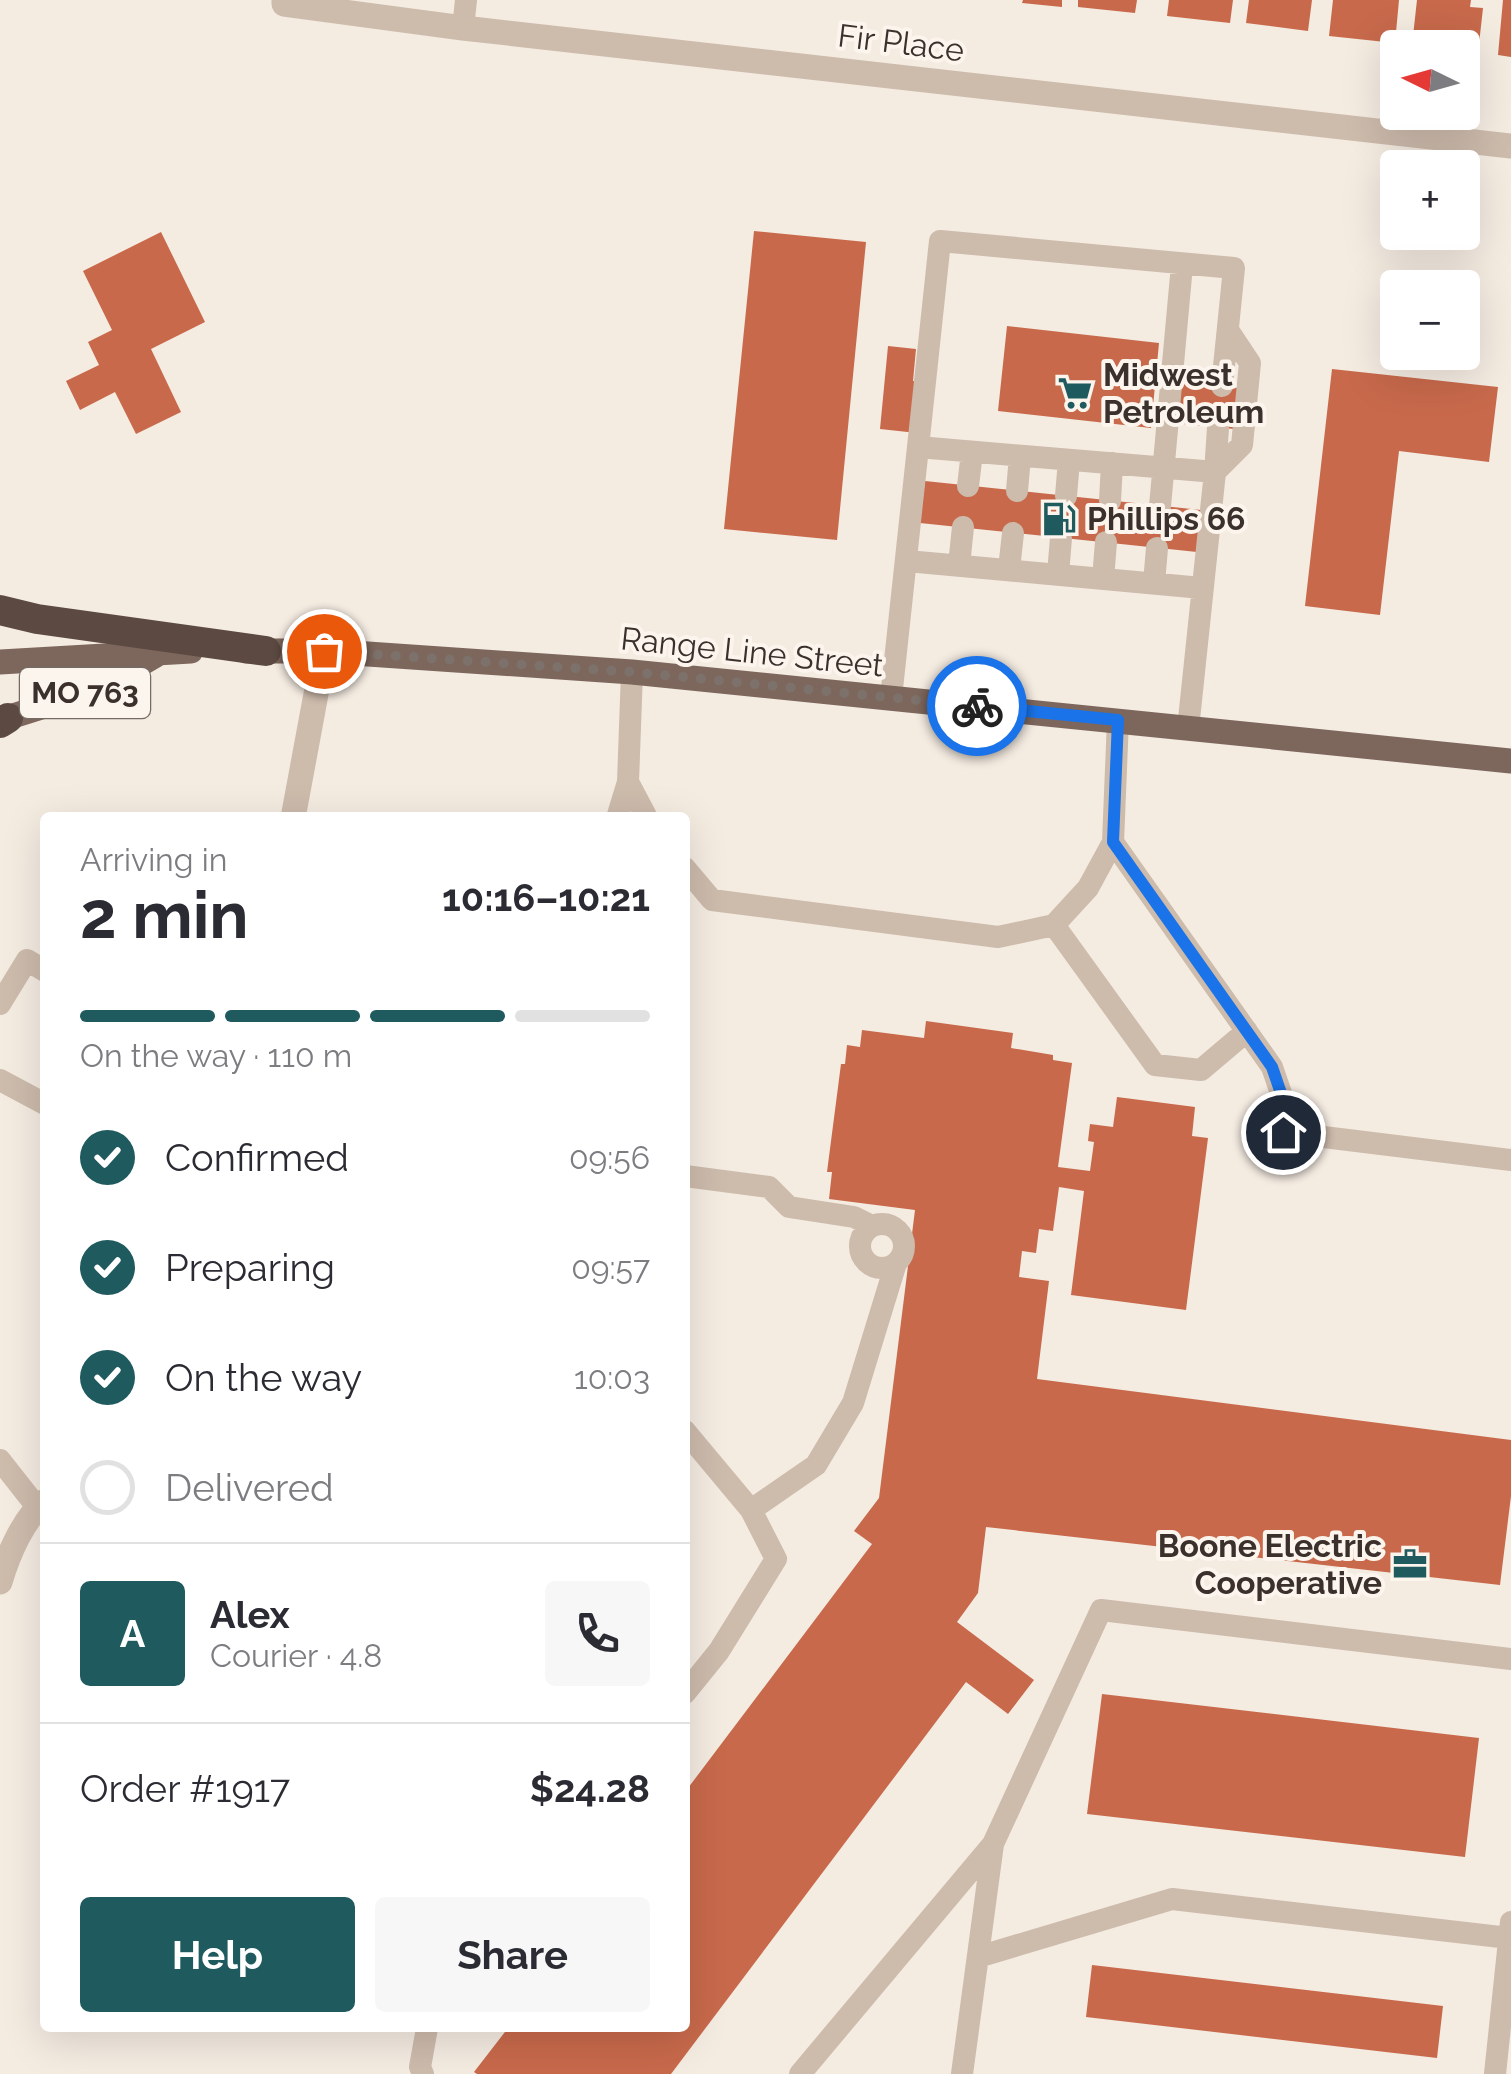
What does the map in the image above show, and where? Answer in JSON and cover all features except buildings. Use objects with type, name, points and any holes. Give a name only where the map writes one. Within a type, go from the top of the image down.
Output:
[{"type":"highway","points":[[0,610],[266,651]]},
{"type":"main road","name":"Range Line Street","points":[[0,662],[164,651],[324,651],[632,672],[1511,761]]},
{"type":"main road","name":"Range Line Street","points":[[3,720],[98,689],[164,651]]},
{"type":"street","name":"Fir Place","points":[[284,2],[463,28],[1511,146]]},
{"type":"street","points":[[294,812],[324,651]]},
{"type":"street","points":[[0,1582],[7,1559],[40,1506]]},
{"type":"lane","points":[[463,28],[466,0]]},
{"type":"lane","points":[[891,698],[940,241],[1234,268],[1222,386]]},
{"type":"lane","points":[[1160,506],[1182,265]]},
{"type":"lane","points":[[1215,472],[1242,445],[1247,396],[1250,363],[1228,330]]},
{"type":"lane","points":[[1188,729],[1218,428]]},
{"type":"lane","points":[[918,447],[1215,472]]},
{"type":"lane","points":[[968,486],[972,452]]},
{"type":"lane","points":[[1017,490],[1020,456]]},
{"type":"lane","points":[[1066,496],[1069,460]]},
{"type":"lane","points":[[1110,501],[1112,463]]},
{"type":"lane","points":[[959,566],[963,527]]},
{"type":"lane","points":[[1009,569],[1012,532]]},
{"type":"lane","points":[[1058,574],[1062,538]]},
{"type":"lane","points":[[1103,578],[1106,542]]},
{"type":"lane","points":[[1154,583],[1157,548]]},
{"type":"lane","points":[[906,561],[1202,588]]},
{"type":"lane","points":[[619,812],[628,782],[632,672]]},
{"type":"lane","points":[[690,874],[712,900],[998,937],[1054,924],[1088,888],[1113,842],[1118,720]]},
{"type":"lane","points":[[628,782],[644,812]]},
{"type":"lane","points":[[1113,842],[1272,1067],[1284,1102],[1283,1132],[1511,1160]]},
{"type":"lane","points":[[1054,924],[1155,1065],[1201,1070],[1247,1031]]},
{"type":"lane","points":[[0,1004],[27,960],[40,968]]},
{"type":"lane","points":[[0,1080],[40,1101]]},
{"type":"lane","points":[[690,1177],[768,1186],[789,1207],[854,1217],[872,1226],[893,1226],[902,1236],[904,1250],[896,1263],[853,1403],[816,1465],[751,1510]]},
{"type":"lane","points":[[872,1226],[862,1236],[863,1258],[882,1268],[896,1263]]},
{"type":"lane","points":[[690,1437],[751,1510],[776,1559],[719,1650],[690,1687]]},
{"type":"lane","points":[[0,1460],[40,1503]]},
{"type":"lane","points":[[800,2074],[994,1844],[1102,1610],[1511,1659]]},
{"type":"lane","points":[[962,2074],[994,1844]]},
{"type":"lane","points":[[978,1957],[1172,1899],[1510,1930],[1495,2074]]},
{"type":"lane","points":[[423,2074],[420,2067],[426,2032]]},
{"type":"way so far","points":[[324,651],[632,672],[977,706]]},
{"type":"place","name":"Midwest Petroleum","points":[[1075,393]]},
{"type":"place","name":"Phillips 66","points":[[1059,519]]},
{"type":"place","name":"Boone Electric Cooperative","points":[[1410,1564]]},
{"type":"route","points":[[977,706],[1118,720],[1113,842],[1272,1067],[1284,1102],[1283,1132]]}]
